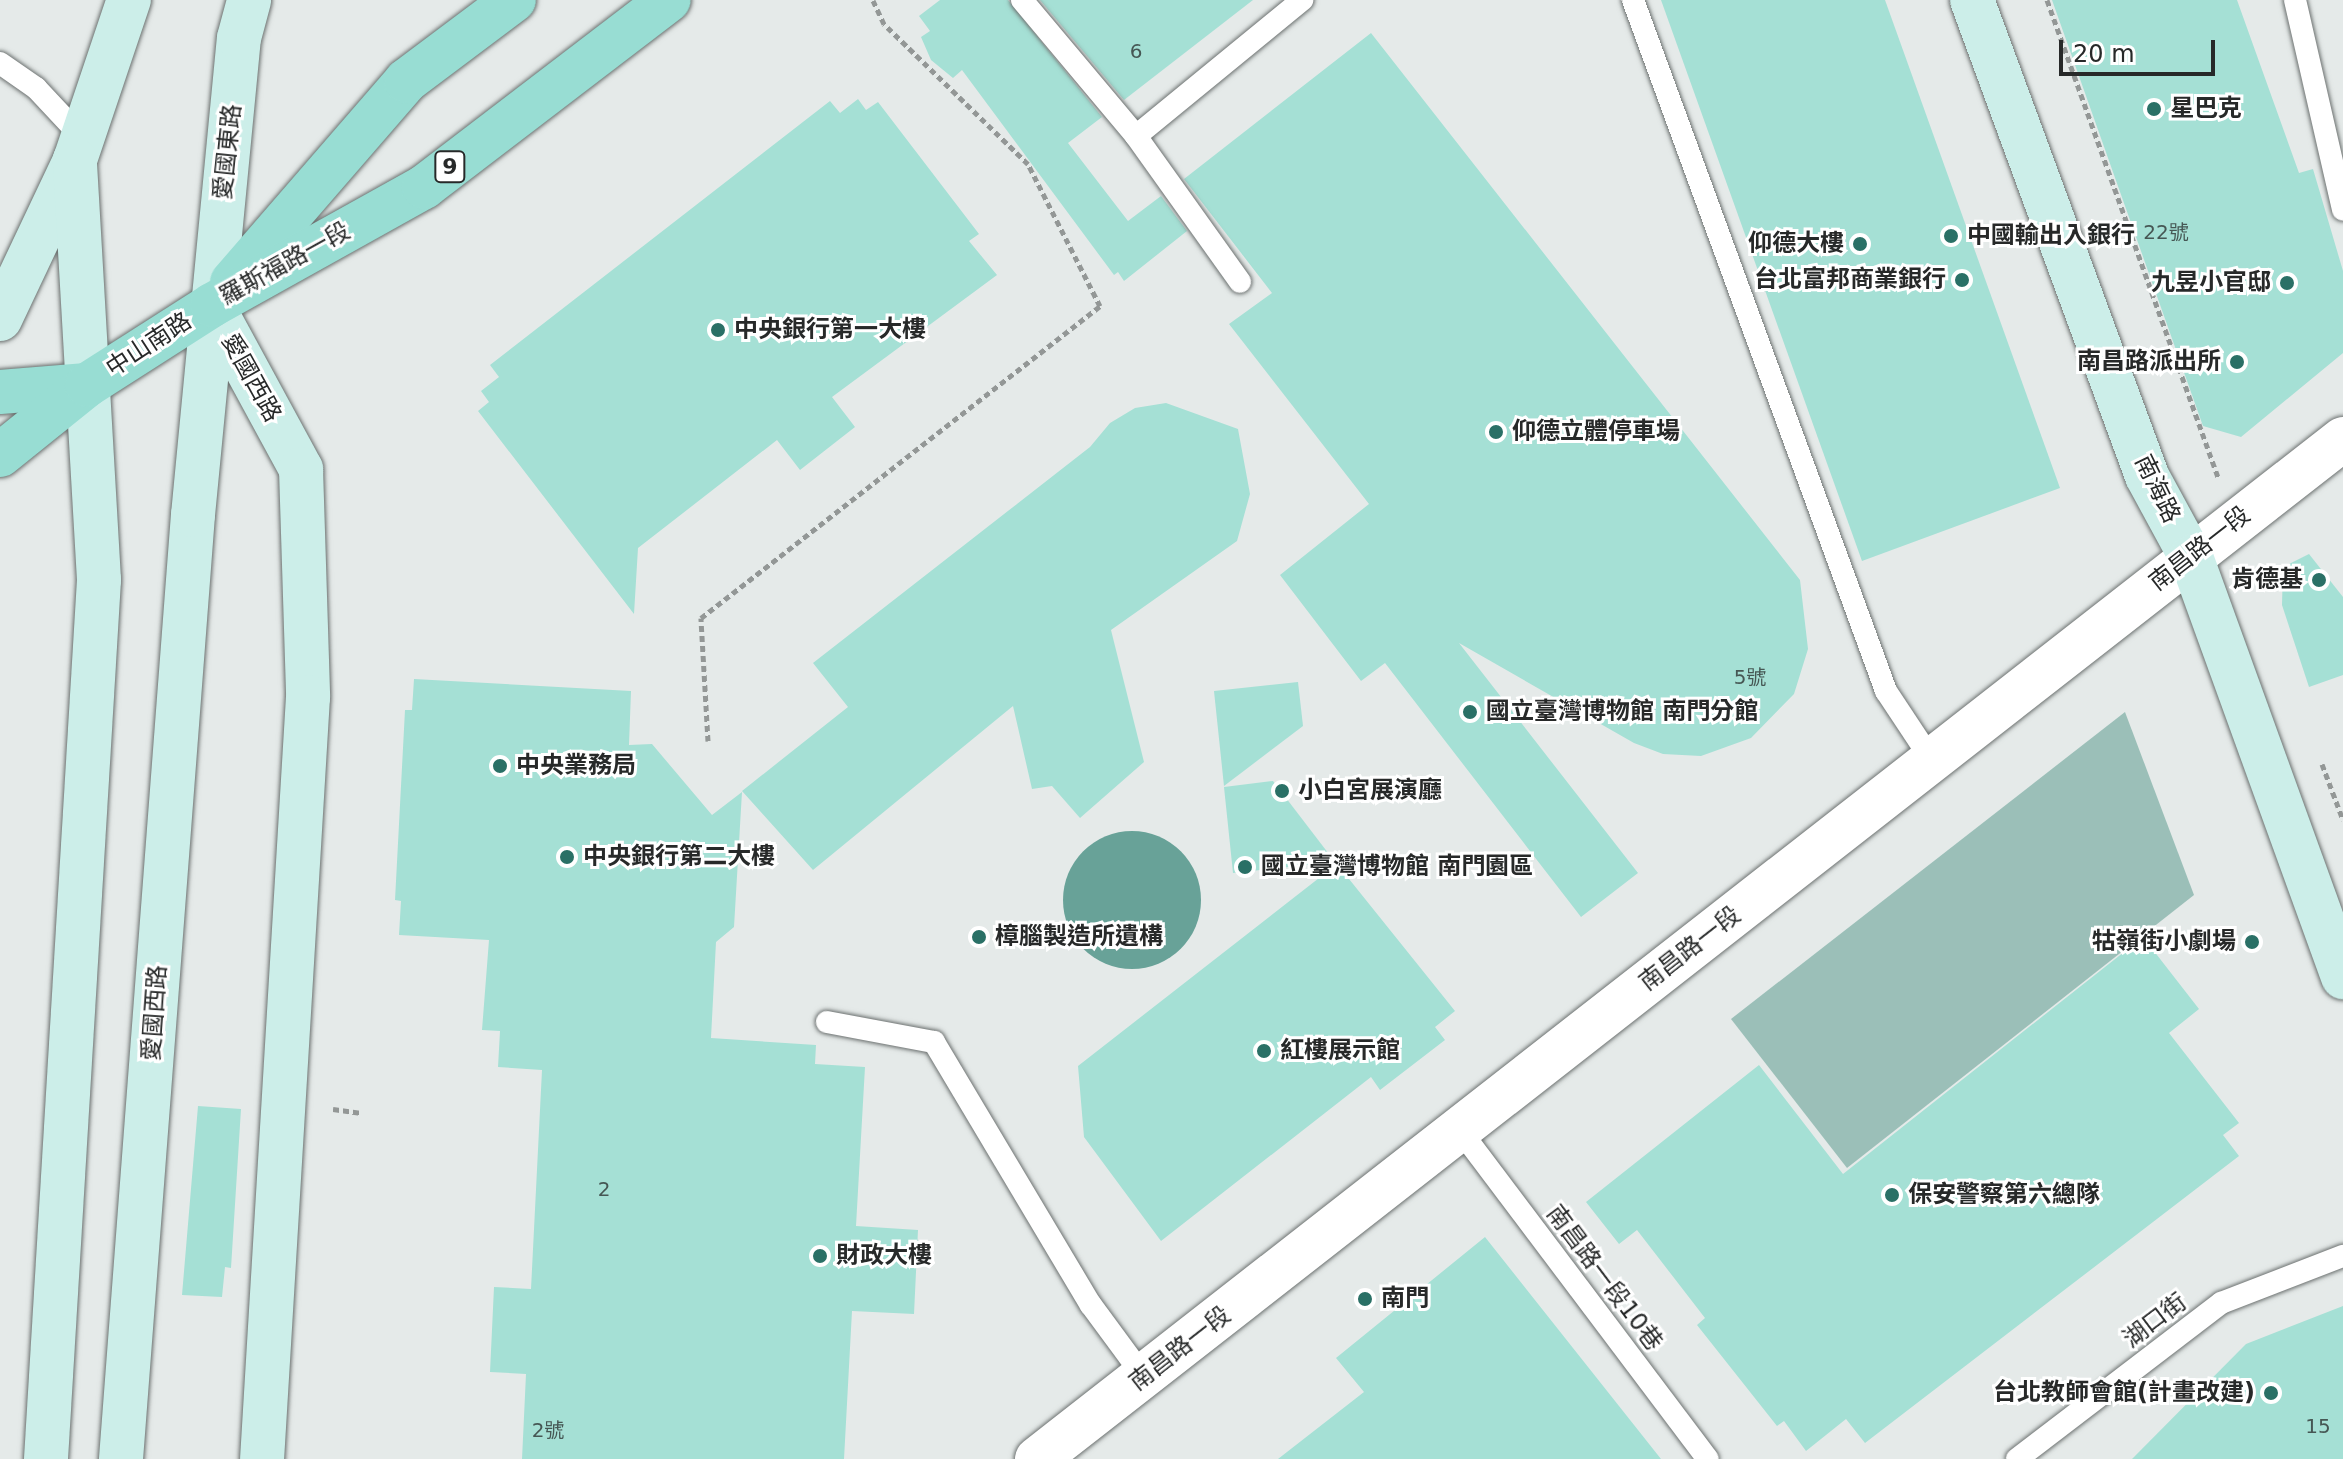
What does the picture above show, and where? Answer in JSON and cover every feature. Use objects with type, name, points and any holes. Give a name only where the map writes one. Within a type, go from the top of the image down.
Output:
[{"type":"main road","name":"羅斯福路一段","points":[[212,305],[406,81],[514,0]]},
{"type":"main road","name":"羅斯福路一段","points":[[212,305],[424,187],[669,0]]},
{"type":"main road","name":"中山南路","points":[[0,455],[87,385],[212,305]]},
{"type":"main road","name":"中山南路","points":[[0,392],[87,385]]},
{"type":"main road","name":"中山南路","points":[[0,487],[87,385]]},
{"type":"street","points":[[0,319],[77,148],[129,0]]},
{"type":"street","name":"愛國東路","points":[[212,305],[249,0]]},
{"type":"street","name":"南海路","points":[[1972,0],[2147,476],[2191,557],[2343,977]]},
{"type":"street","points":[[46,1459],[99,580],[77,148]]},
{"type":"street","name":"愛國西路","points":[[121,1459],[212,305]]},
{"type":"street","name":"愛國西路","points":[[212,305],[301,469],[308,697],[262,1459]]},
{"type":"street","name":"南昌路一段","points":[[1037,1459],[2343,439]]},
{"type":"lane","points":[[1022,0],[1136,136],[1240,282]]},
{"type":"lane","points":[[1136,136],[1302,0]]},
{"type":"lane","points":[[1633,0],[1886,691],[1931,759]]},
{"type":"lane","points":[[2295,0],[2343,210]]},
{"type":"lane","points":[[0,63],[36,88],[77,148]]},
{"type":"lane","points":[[827,1022],[934,1042],[1091,1305],[1144,1377]]},
{"type":"lane","name":"南昌路一段10巷","points":[[1459,1129],[1708,1459]]},
{"type":"lane","name":"湖口街","points":[[2017,1459],[2221,1303],[2343,1256]]},
{"type":"path","points":[[708,741],[701,618],[1100,306],[1028,164],[884,24],[873,0]]},
{"type":"path","points":[[2047,0],[2208,447]]},
{"type":"path","points":[[333,1098],[333,1112],[360,1113]]},
{"type":"shaded area","points":[[2125,712],[2194,895],[1847,1168],[1731,1019]]},
{"type":"shaded area","points":[[1132,831],[1158,836],[1181,851],[1196,874],[1201,900],[1196,926],[1181,949],[1158,964],[1132,969],[1106,964],[1083,949],[1068,926],[1063,900],[1068,874],[1083,851],[1106,836]]},
{"type":"building","points":[[940,0],[1008,0],[1102,117],[1068,143],[1128,221],[1161,196],[1187,231],[1124,281],[1118,272],[1114,275],[962,70],[953,78],[931,60],[921,37],[930,31],[919,16]]},
{"type":"building","points":[[1040,0],[1253,0],[1124,100]]},
{"type":"building","name":"仰德大樓","points":[[1661,0],[1885,0],[2060,488],[1862,561]]},
{"type":"building","points":[[2052,0],[2237,0],[2299,173],[2313,169],[2343,271],[2343,353],[2241,437],[2203,426]]},
{"type":"building","name":"仰德立體停車場","points":[[1371,33],[1800,580],[1808,649],[1794,694],[1751,738],[1701,756],[1663,754],[1634,743],[1459,643],[1638,873],[1581,917],[1385,663],[1361,681],[1280,575],[1369,504],[1229,324],[1272,293],[1184,179]]},
{"type":"building","name":"中央銀行第一大樓","points":[[858,99],[866,110],[878,102],[979,234],[969,241],[997,275],[832,397],[855,427],[800,470],[777,440],[638,548],[634,614],[478,411],[489,402],[481,391],[499,377],[490,365],[830,101],[840,113]]},
{"type":"building","points":[[1166,403],[1238,429],[1250,494],[1237,541],[1111,630],[1144,762],[1080,818],[1052,786],[1032,789],[1013,706],[813,870],[742,791],[848,707],[813,663],[1090,447],[1110,423],[1135,408]]},
{"type":"building","points":[[2309,554],[2343,597],[2343,675],[2309,687],[2282,605],[2283,567]]},
{"type":"building","points":[[414,679],[631,691],[629,745],[652,744],[712,815],[742,792],[734,927],[716,942],[711,1038],[816,1045],[815,1064],[865,1067],[856,1226],[918,1230],[914,1314],[852,1311],[844,1459],[522,1459],[526,1374],[490,1372],[494,1287],[531,1289],[542,1070],[498,1067],[500,1031],[482,1030],[489,940],[399,935],[401,901],[395,900],[405,710],[412,710]]},
{"type":"building","points":[[1298,682],[1303,726],[1224,786],[1214,691]]},
{"type":"building","points":[[1273,781],[1335,862],[1233,873],[1224,787]]},
{"type":"building","name":"紅樓展示館","points":[[1337,864],[1455,1011],[1435,1027],[1445,1040],[1380,1090],[1371,1077],[1161,1241],[1084,1137],[1078,1066]]},
{"type":"building","name":"保安警察第六總隊","points":[[2143,937],[2199,1009],[2169,1033],[2239,1123],[2223,1135],[2239,1156],[1865,1443],[1846,1419],[1806,1451],[1784,1421],[1777,1426],[1697,1325],[1705,1318],[1637,1230],[1619,1244],[1586,1202],[1759,1065],[1843,1174]]},
{"type":"building","points":[[198,1106],[241,1109],[231,1268],[225,1267],[222,1297],[182,1295]]},
{"type":"building","points":[[1485,1237],[1661,1459],[1278,1459],[1364,1392],[1336,1358]]},
{"type":"building","name":"台北教師會館(計畫改建)","points":[[2343,1306],[2343,1459],[2132,1459],[2246,1344]]},
{"type":"place","name":"星巴克","points":[[2154,109]]},
{"type":"place","name":"中國輸出入銀行","points":[[1951,236]]},
{"type":"place","name":"仰德大樓","points":[[1860,244]]},
{"type":"place","name":"台北富邦商業銀行","points":[[1962,280]]},
{"type":"place","name":"九昱小官邸","points":[[2287,283]]},
{"type":"place","name":"中央銀行第一大樓","points":[[718,330]]},
{"type":"place","name":"南昌路派出所","points":[[2237,362]]},
{"type":"place","name":"仰德立體停車場","points":[[1496,432]]},
{"type":"place","name":"肯德基","points":[[2319,580]]},
{"type":"place","name":"國立臺灣博物館 南門分館","points":[[1470,712]]},
{"type":"place","name":"中央業務局","points":[[500,766]]},
{"type":"place","name":"小白宮展演廳","points":[[1282,791]]},
{"type":"place","name":"中央銀行第二大樓","points":[[567,857]]},
{"type":"place","name":"國立臺灣博物館 南門園區","points":[[1245,867]]},
{"type":"place","name":"樟腦製造所遺構","points":[[979,937]]},
{"type":"place","name":"牯嶺街小劇場","points":[[2252,942]]},
{"type":"place","name":"紅樓展示館","points":[[1264,1051]]},
{"type":"place","name":"保安警察第六總隊","points":[[1892,1195]]},
{"type":"place","name":"財政大樓","points":[[820,1256]]},
{"type":"place","name":"南門","points":[[1365,1299]]},
{"type":"place","name":"台北教師會館(計畫改建)","points":[[2271,1393]]}]
